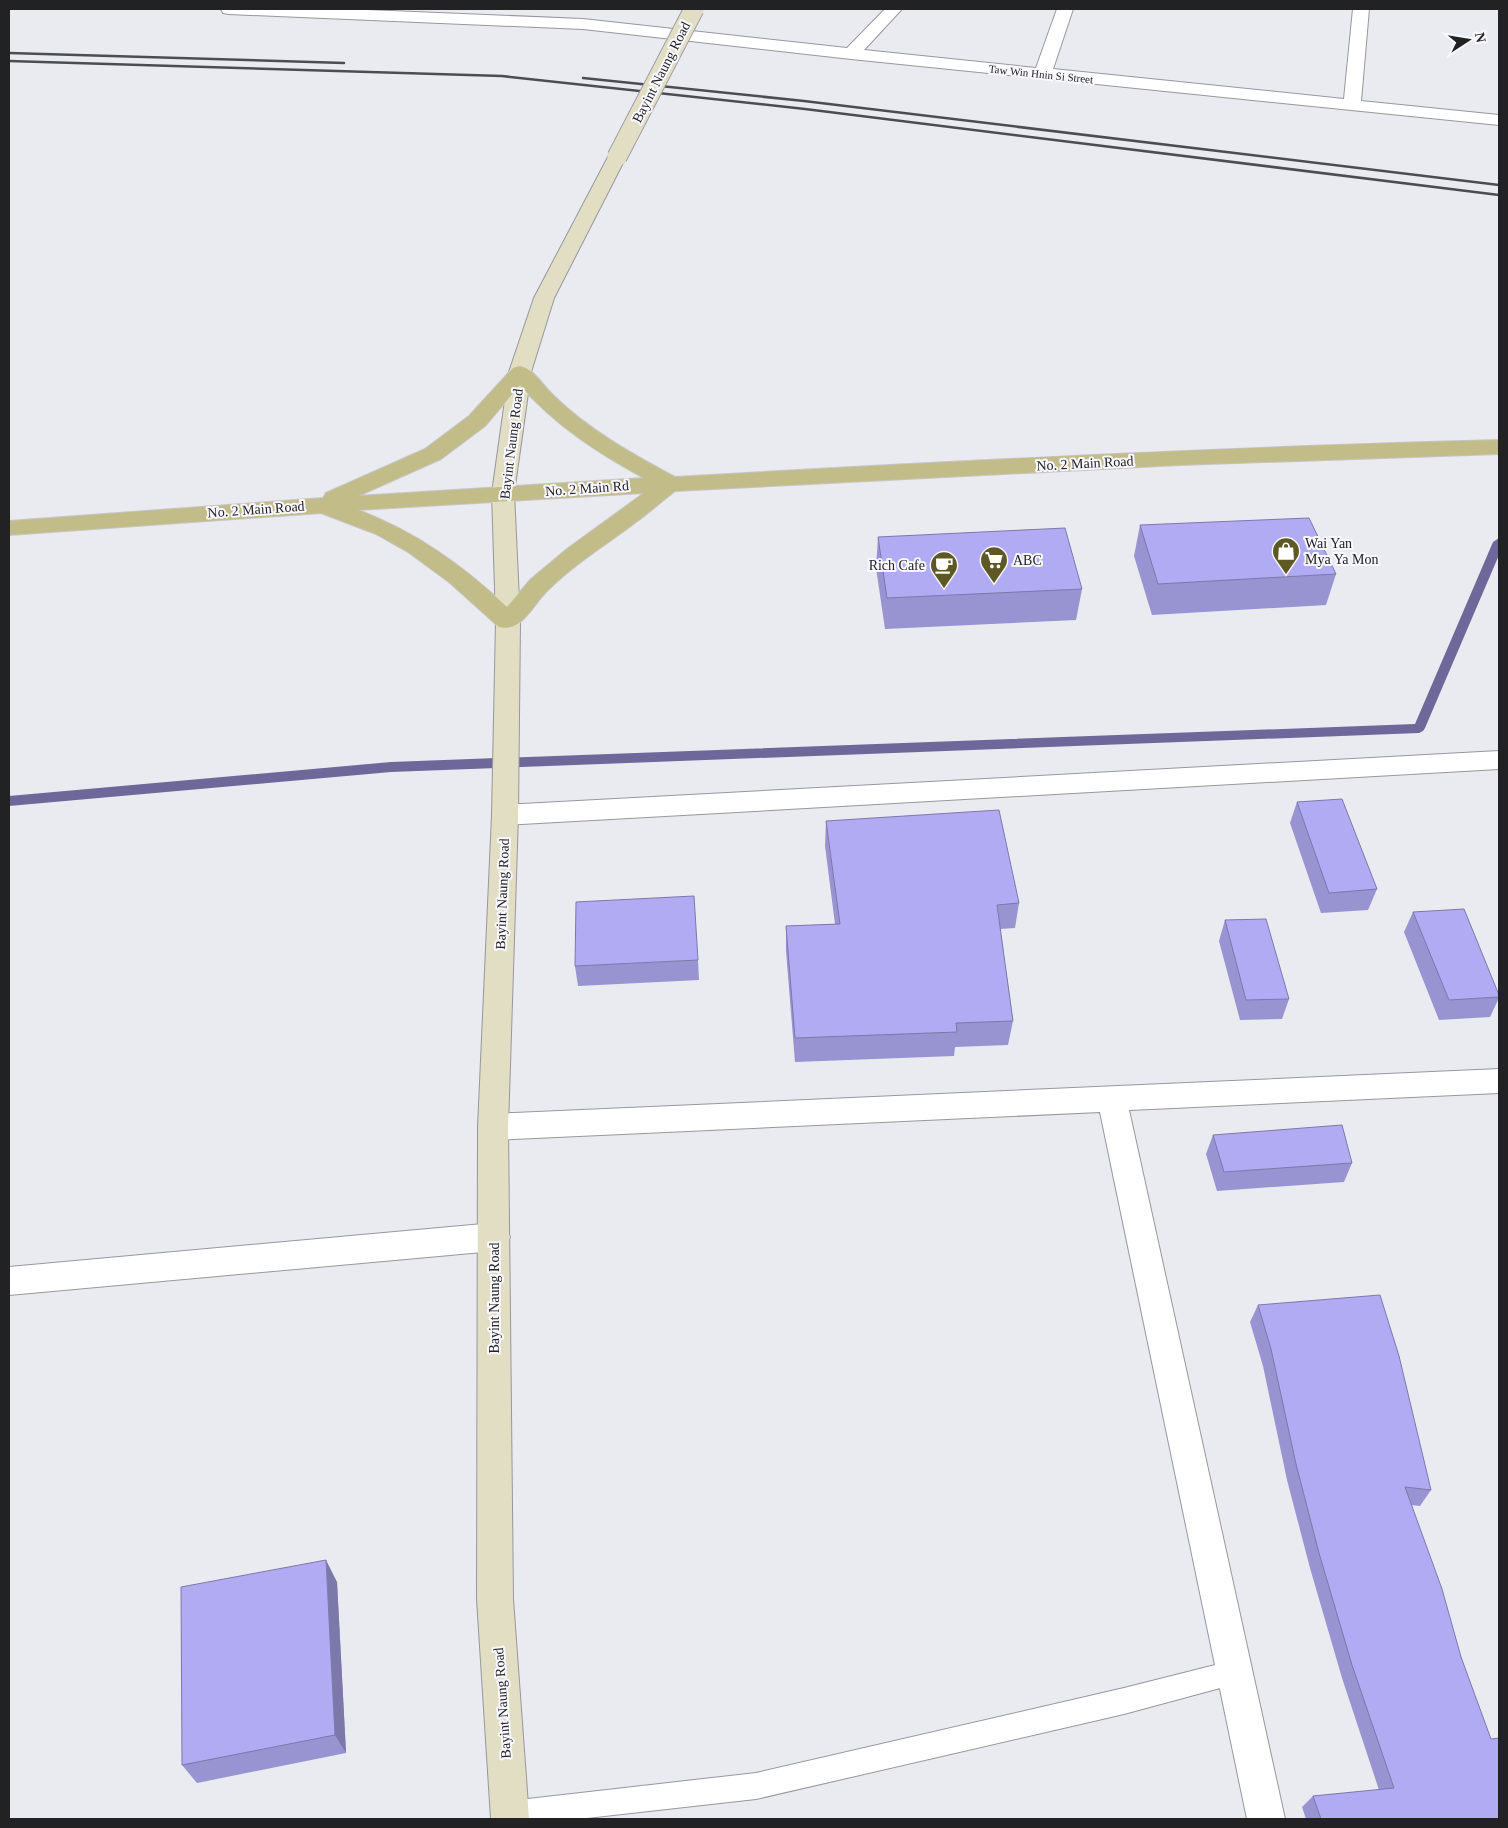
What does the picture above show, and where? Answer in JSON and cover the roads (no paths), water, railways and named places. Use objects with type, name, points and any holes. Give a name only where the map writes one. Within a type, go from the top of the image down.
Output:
[{"type":"main road","name":"Bayint Naung Road","points":[[510,1817],[495,1599],[493,1127],[505,815],[508,621],[503,493],[520,372],[544,298],[694,9]]},
{"type":"main road","points":[[520,372],[552,406],[590,437],[630,462],[671,483],[628,517],[567,560],[539,585],[508,621],[466,582],[439,561],[401,537],[321,504],[433,454],[477,421],[520,372]]},
{"type":"main road","name":"No. 2 Main Road","points":[[671,483],[1346,450],[1499,447]]},
{"type":"main road","name":"No. 2 Main Rd","points":[[503,493],[671,483]]},
{"type":"main road","name":"No. 2 Main Road","points":[[9,528],[321,504],[503,493]]},
{"type":"street","name":"Taw Win Hnin Si Street","points":[[230,9],[583,24],[851,54],[1499,120]]},
{"type":"street","points":[[583,24],[592,9]]},
{"type":"street","points":[[851,54],[894,9]]},
{"type":"street","points":[[1043,74],[1066,9]]},
{"type":"street","points":[[1352,106],[1362,9]]},
{"type":"street","points":[[505,815],[1499,760]]},
{"type":"street","points":[[493,1127],[1499,1081]]},
{"type":"street","points":[[1112,1099],[1266,1819]]},
{"type":"street","points":[[9,1281],[494,1237]]},
{"type":"lane","points":[[510,1817],[756,1786],[1124,1701],[1235,1672]]},
{"type":"waterway","points":[[9,801],[391,767],[1419,728],[1499,542]]},
{"type":"railway","points":[[9,53],[344,63]]},
{"type":"railway","points":[[9,61],[502,76],[805,109],[1499,195]]},
{"type":"railway","points":[[583,78],[804,101],[1499,185]]},
{"type":"place","name":"Wai Yan Mya Ya Mon","points":[[1286,575]]},
{"type":"place","name":"ABC","points":[[994,584]]},
{"type":"place","name":"Rich Cafe","points":[[944,589]]}]
